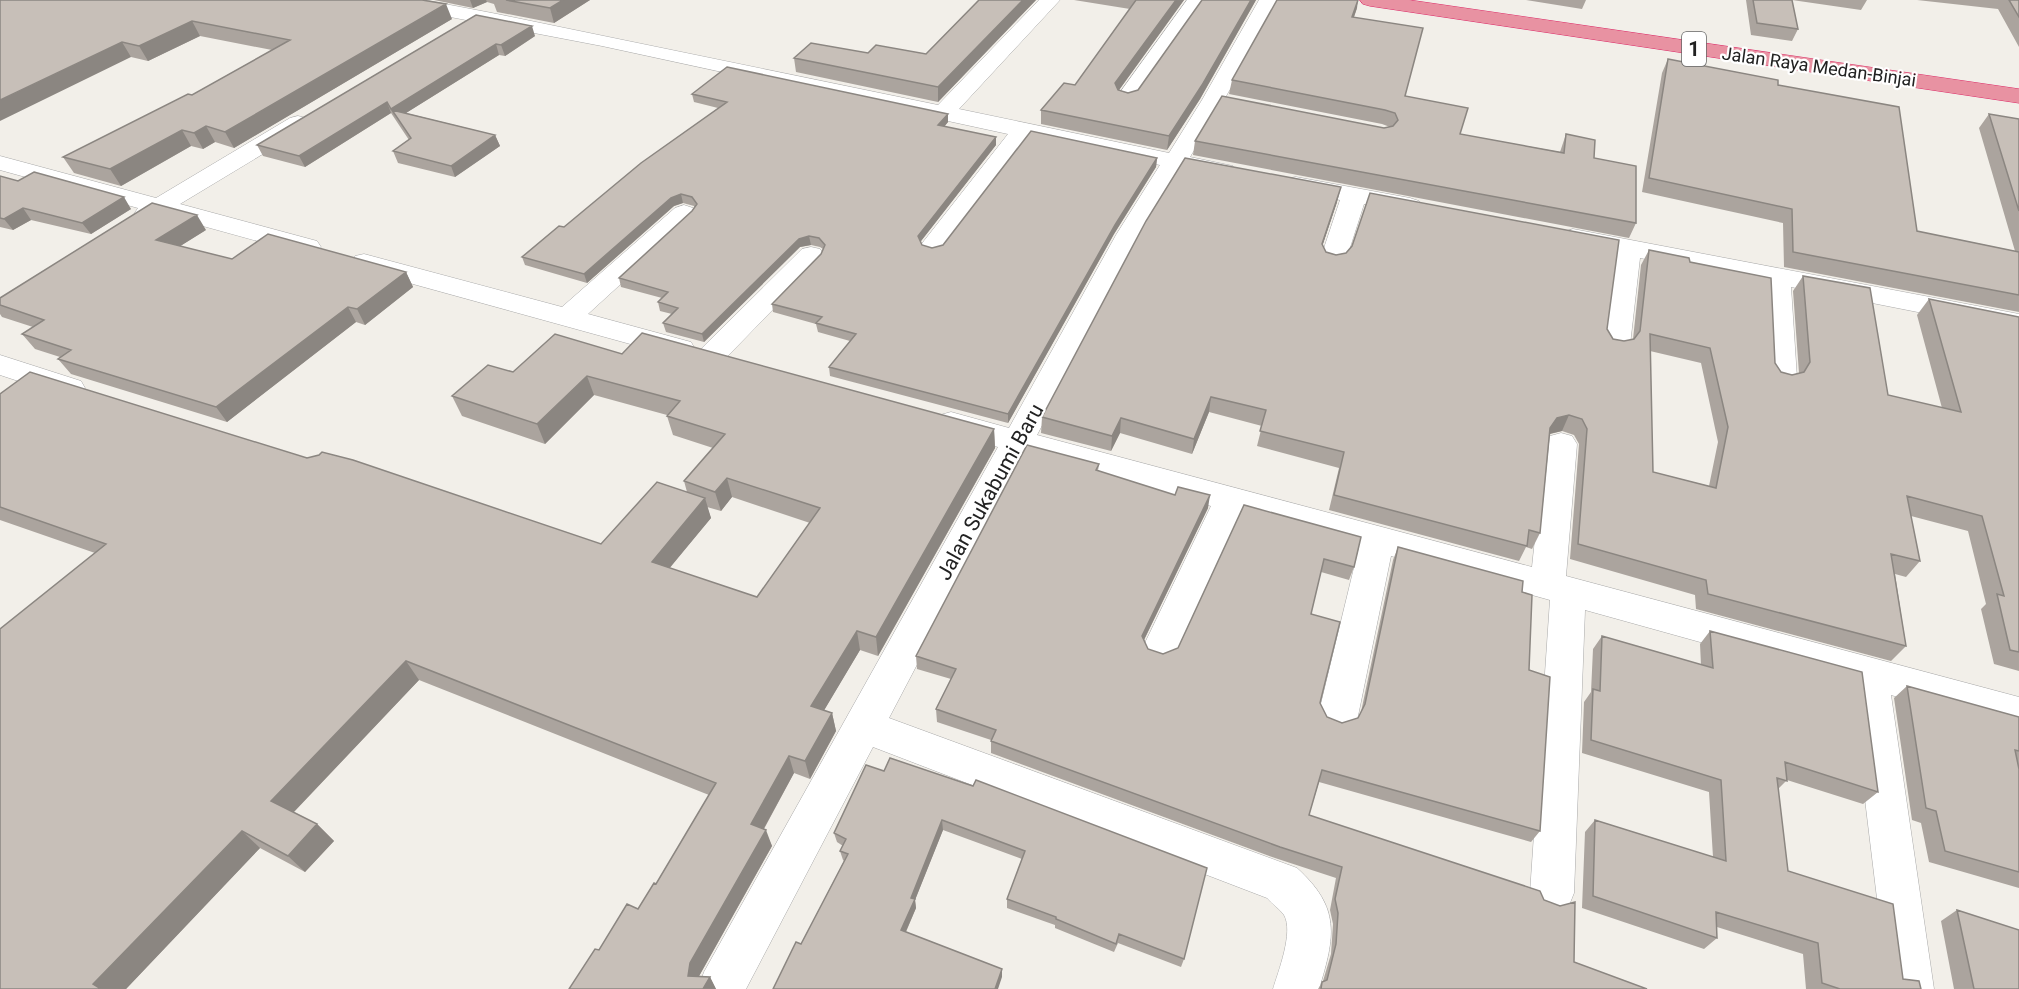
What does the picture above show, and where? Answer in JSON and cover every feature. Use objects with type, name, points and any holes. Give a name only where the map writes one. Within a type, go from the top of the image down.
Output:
[{"type":"highway","name":"Jalan Raya Medan-Binjai","points":[[1370,0],[1946,78],[2019,80]]},
{"type":"highway","name":"Jalan Raya Medan-Binjai","points":[[1469,0],[1946,78],[2019,96]]},
{"type":"street","points":[[393,0],[670,54],[1242,174]]},
{"type":"street","points":[[446,34],[503,0]]},
{"type":"street","points":[[943,113],[1050,0]]},
{"type":"street","points":[[1127,98],[1197,0]]},
{"type":"street","name":"Jalan Sukabumi Baru","points":[[721,989],[1129,235],[1174,161],[1225,102],[1269,0]]},
{"type":"street","points":[[129,225],[313,114]]},
{"type":"street","points":[[933,246],[1024,129]]},
{"type":"street","points":[[0,163],[744,366]]},
{"type":"street","points":[[1275,180],[1434,211]]},
{"type":"street","points":[[1333,260],[1354,196]]},
{"type":"street","points":[[567,318],[684,213]]},
{"type":"street","points":[[1548,232],[2019,323]]},
{"type":"street","points":[[1616,345],[1628,247]]},
{"type":"street","points":[[710,357],[811,255]]},
{"type":"street","points":[[1777,277],[1782,378]]},
{"type":"street","points":[[0,365],[93,396]]},
{"type":"street","points":[[927,416],[2019,714]]},
{"type":"street","points":[[1552,893],[1561,444]]},
{"type":"street","points":[[1161,649],[1231,499]]},
{"type":"street","points":[[1338,716],[1378,539]]},
{"type":"street","points":[[1869,673],[1911,989]]},
{"type":"street","points":[[864,726],[1282,883],[1301,902],[1309,920],[1308,946],[1296,989]]},
{"type":"building","points":[[0,0],[422,0],[446,4],[225,132],[206,126],[194,133],[182,130],[110,169],[63,157],[188,94],[192,95],[290,40],[192,21],[139,46],[122,42],[0,100]]},
{"type":"building","points":[[506,0],[563,0],[550,8]]},
{"type":"building","points":[[979,0],[1023,0],[938,87],[794,58],[811,43],[868,53],[876,45],[926,54]]},
{"type":"building","points":[[1136,0],[1176,0],[1115,83],[1118,90],[1128,93],[1138,90],[1202,0],[1251,0],[1202,85],[1169,136],[1041,110],[1064,83],[1075,85]]},
{"type":"building","points":[[1277,0],[1358,0],[1352,17],[1423,28],[1405,96],[1468,108],[1460,134],[1564,153],[1566,134],[1595,140],[1594,158],[1636,166],[1636,223],[1195,141],[1222,96],[1384,128],[1393,126],[1398,120],[1395,113],[1385,110],[1232,80]]},
{"type":"building","points":[[1753,0],[1792,0],[1798,29],[1757,23]]},
{"type":"building","points":[[2009,0],[2019,0],[2019,17]]},
{"type":"building","points":[[476,15],[532,26],[501,45],[496,44],[391,109],[387,102],[299,156],[257,145]]},
{"type":"building","points":[[1668,59],[1778,80],[1778,85],[1899,107],[1917,231],[2019,252],[2019,295],[1793,252],[1792,209],[1649,178]]},
{"type":"building","points":[[727,67],[948,114],[938,125],[996,137],[918,236],[922,245],[932,248],[943,245],[1031,131],[1157,158],[1115,225],[1008,414],[829,367],[856,334],[816,323],[822,317],[772,304],[821,254],[825,245],[819,238],[809,236],[799,239],[702,334],[663,323],[678,308],[658,302],[668,292],[619,278],[692,211],[697,204],[692,197],[681,194],[671,198],[584,274],[522,257],[559,226],[564,227],[641,163],[727,102],[692,94]]},
{"type":"building","points":[[392,110],[495,135],[451,166],[393,151],[411,138]]},
{"type":"building","points":[[1989,114],[2019,119],[2019,211]]},
{"type":"building","points":[[1185,158],[1341,187],[1322,244],[1326,252],[1336,255],[1346,253],[1352,246],[1370,193],[1619,240],[1607,329],[1613,339],[1624,341],[1634,339],[1640,331],[1649,250],[1689,258],[1690,262],[1771,278],[1775,363],[1781,372],[1792,375],[1804,372],[1810,362],[1803,276],[1870,288],[1888,395],[1961,412],[1929,299],[2019,317],[2019,652],[2010,650],[1997,594],[2004,596],[1982,516],[1907,496],[1920,561],[1891,554],[1906,646],[1708,594],[1706,580],[1578,544],[1587,429],[1582,419],[1569,415],[1557,418],[1550,428],[1540,533],[1529,530],[1527,546],[1334,495],[1344,452],[1260,431],[1266,410],[1211,397],[1194,439],[1121,418],[1112,436],[1042,417],[1146,221]],"holes":[[[1650,334],[1710,348],[1728,427],[1716,488],[1653,472]]]},
{"type":"building","points":[[34,172],[124,197],[82,223],[23,208],[4,219],[0,218],[0,176],[18,181]]},
{"type":"building","points":[[152,203],[197,215],[156,240],[232,259],[268,234],[406,272],[357,309],[348,307],[216,407],[58,359],[71,350],[22,334],[44,320],[0,305],[0,298]]},
{"type":"building","points":[[642,333],[994,429],[876,637],[857,631],[811,706],[832,713],[805,761],[789,756],[751,824],[766,830],[690,963],[688,976],[710,977],[703,989],[569,989],[595,949],[599,950],[627,904],[638,909],[654,883],[656,884],[716,783],[406,661],[271,801],[317,824],[288,856],[242,831],[93,984],[101,989],[0,989],[0,629],[106,544],[0,507],[0,394],[30,372],[307,458],[322,452],[353,460],[601,544],[657,482],[705,498],[652,562],[757,597],[820,508],[727,478],[715,492],[684,481],[725,434],[667,416],[680,401],[587,376],[537,424],[452,396],[488,365],[513,372],[555,334],[622,354]]},
{"type":"building","points":[[1027,445],[1099,464],[1096,470],[1175,495],[1178,487],[1210,495],[1142,636],[1148,649],[1163,654],[1178,648],[1244,505],[1361,537],[1354,567],[1324,559],[1311,614],[1340,622],[1320,703],[1327,717],[1342,723],[1358,718],[1365,704],[1398,547],[1523,581],[1522,592],[1532,595],[1529,670],[1550,677],[1540,831],[1322,770],[1309,815],[1540,891],[1544,900],[1560,906],[1575,902],[1574,962],[1647,989],[1321,989],[1322,982],[1327,980],[1336,944],[1338,913],[1335,899],[1342,867],[1280,847],[991,741],[996,730],[936,709],[956,669],[916,656]]},
{"type":"building","points":[[1710,631],[1862,672],[1878,792],[1785,762],[1787,781],[1777,778],[1788,871],[1893,904],[1903,979],[1919,981],[1921,989],[1840,989],[1822,983],[1818,943],[1716,912],[1717,938],[1593,896],[1595,820],[1726,861],[1721,780],[1591,740],[1593,689],[1600,691],[1602,636],[1713,668]]},
{"type":"building","points":[[1907,686],[2019,717],[2019,751],[2015,750],[2019,769],[2019,872],[1945,851],[1936,811],[1926,808]]},
{"type":"building","points":[[890,758],[973,786],[976,780],[1207,868],[1184,959],[1119,934],[1116,944],[1056,919],[1056,917],[1007,899],[1025,851],[942,820],[911,898],[915,899],[901,930],[1002,969],[995,989],[773,989],[796,942],[801,944],[848,854],[840,851],[846,839],[834,833],[866,765],[884,771]]},
{"type":"building","points":[[1957,910],[2019,930],[2019,989],[1974,989]]}]
